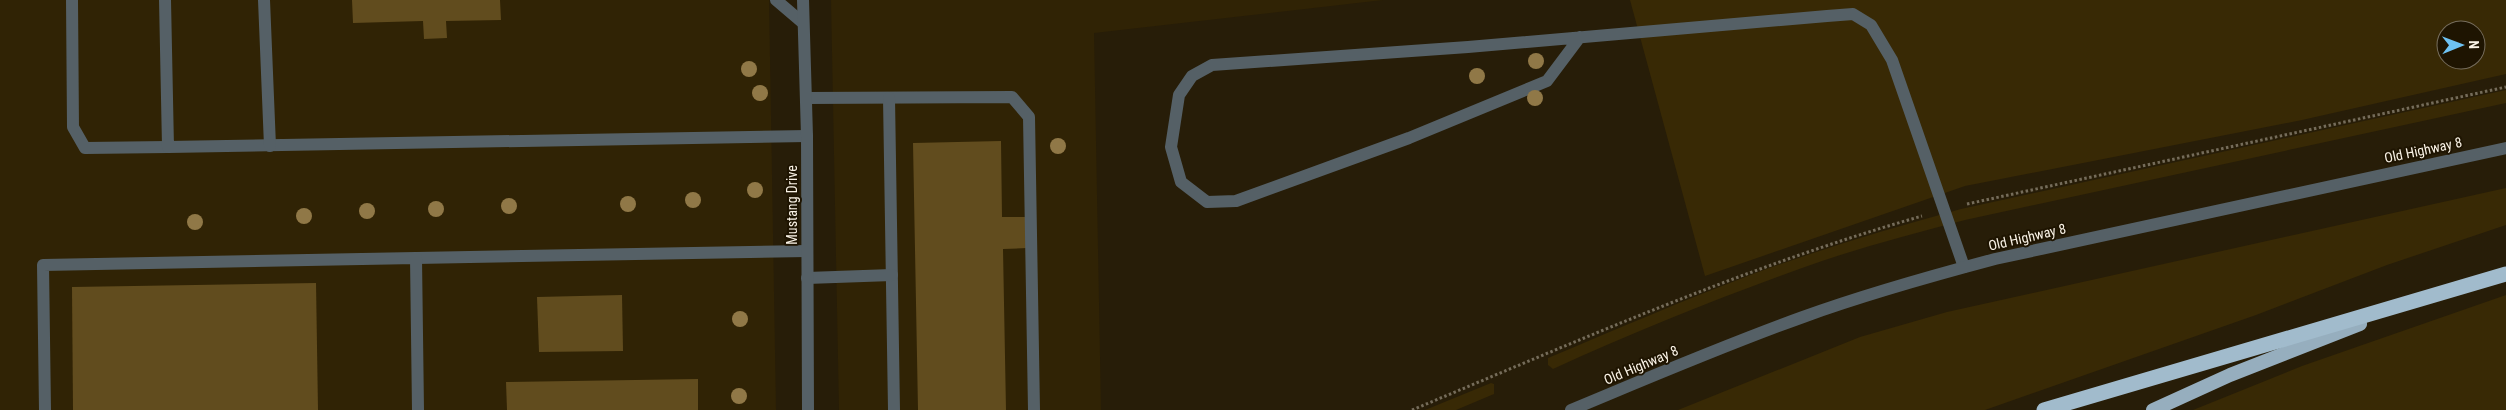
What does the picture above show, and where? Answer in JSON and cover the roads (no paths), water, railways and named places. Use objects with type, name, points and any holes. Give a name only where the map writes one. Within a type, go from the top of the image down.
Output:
[{"type":"highway","points":[[2044,410],[2502,275]]},
{"type":"highway","points":[[2153,410],[2230,375],[2327,335],[2502,275]]},
{"type":"street","points":[[72,0],[73,127],[85,148],[807,136]]},
{"type":"street","points":[[165,0],[168,147]]},
{"type":"street","points":[[264,0],[270,146]]},
{"type":"street","points":[[776,0],[803,23]]},
{"type":"street","name":"Mustang Drive","points":[[803,0],[807,136],[808,410]]},
{"type":"street","points":[[1580,38],[1546,81],[1409,138],[1236,201],[1207,202],[1181,182],[1171,147],[1179,95],[1192,76],[1212,65],[1580,38],[1853,14],[1871,26],[1892,60],[1964,267]]},
{"type":"street","points":[[806,98],[1012,97],[1029,117],[1034,410]]},
{"type":"street","points":[[889,98],[894,410]]},
{"type":"street","name":"Old Highway 8","points":[[1571,410],[1710,352],[1804,316],[1926,277],[1964,267],[2506,148]]},
{"type":"street","points":[[45,410],[44,266],[807,251]]},
{"type":"street","points":[[416,258],[418,410]]},
{"type":"street","points":[[807,278],[892,275]]}]
